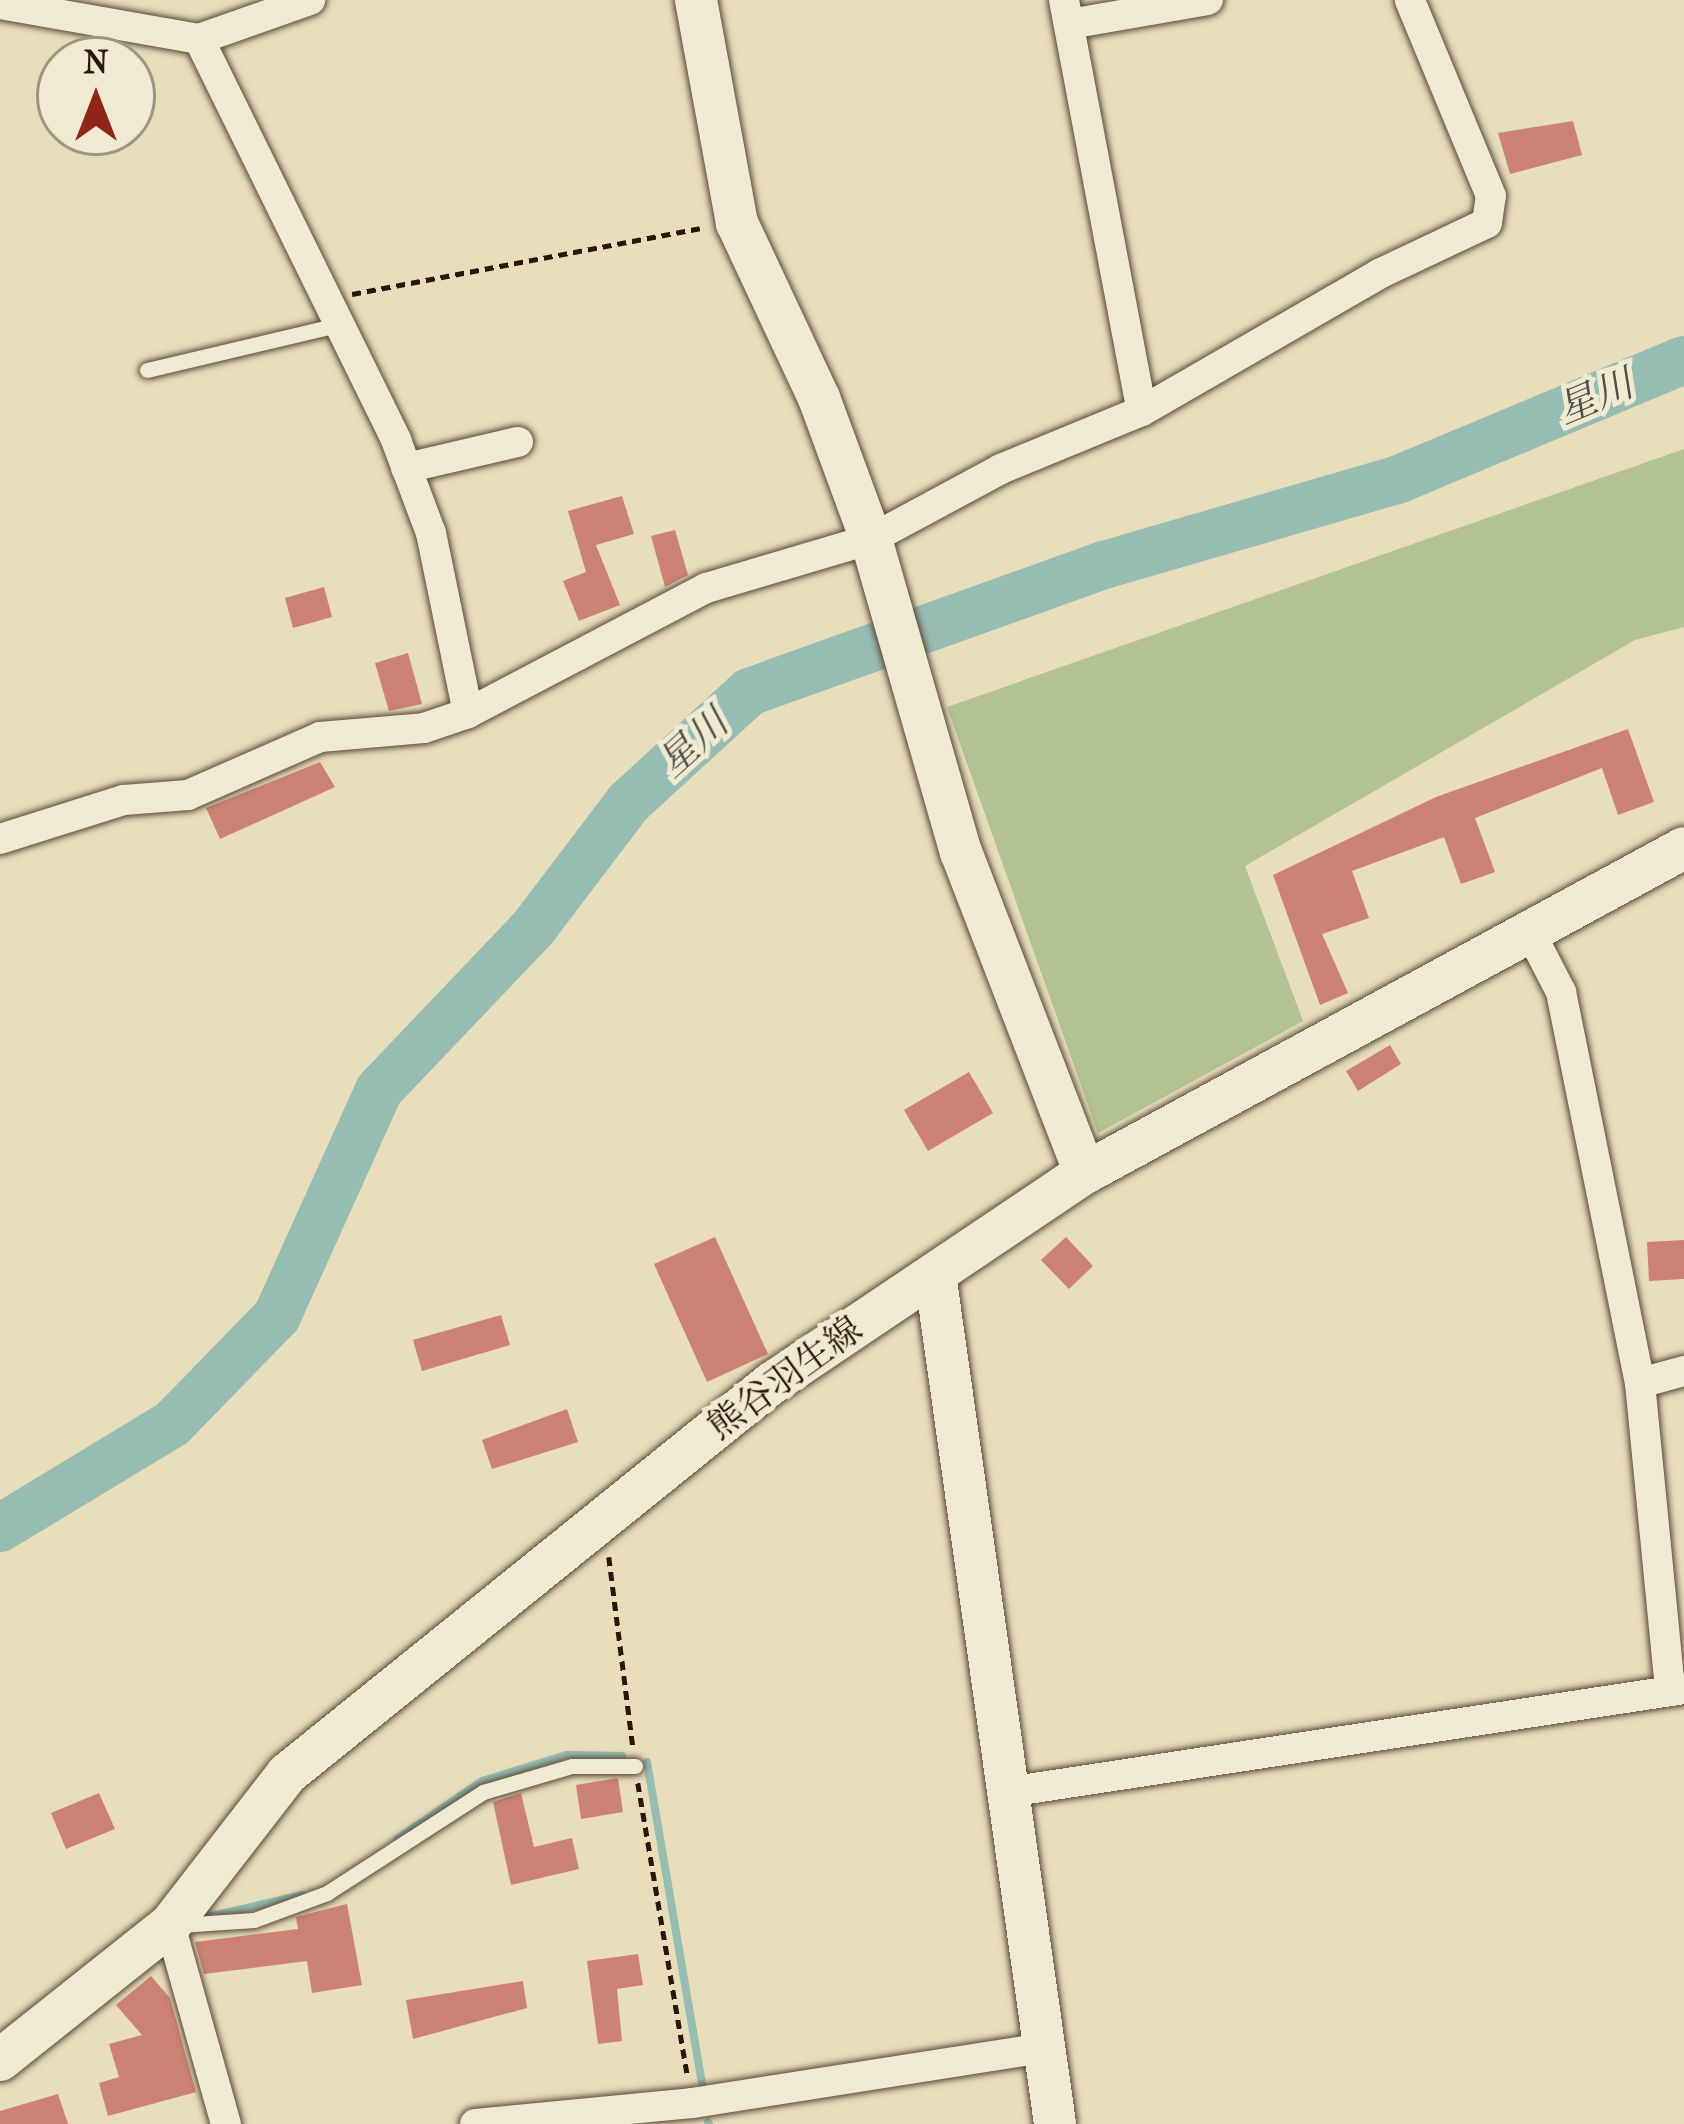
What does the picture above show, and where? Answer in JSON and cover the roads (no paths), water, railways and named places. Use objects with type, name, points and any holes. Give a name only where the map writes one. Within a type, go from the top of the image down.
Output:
[{"type":"main road","points":[[696,0],[737,223],[820,398],[875,553],[961,851],[1085,1173]]},
{"type":"main road","name":"熊谷羽生線","points":[[0,2060],[170,1925],[287,1774],[772,1383],[1085,1173],[1684,848]]},
{"type":"main road","points":[[935,1274],[1055,2124]]},
{"type":"street","points":[[0,4],[200,38],[310,0]]},
{"type":"street","points":[[1142,411],[1067,12],[1208,0]]},
{"type":"street","points":[[0,838],[124,800],[188,795],[320,737],[424,728],[468,713],[706,588],[875,553],[1001,469],[1142,411],[1379,274],[1487,224],[1491,196],[1410,0]]},
{"type":"street","points":[[200,38],[337,310],[406,468],[430,533],[468,713]]},
{"type":"street","points":[[406,468],[518,442]]},
{"type":"street","points":[[1008,1792],[1677,1690],[1640,1383],[1561,992],[1529,930]]},
{"type":"street","points":[[1640,1383],[1684,1371]]},
{"type":"street","points":[[170,1925],[226,2124]]},
{"type":"street","points":[[475,2124],[692,2103],[1043,2048]]},
{"type":"lane","points":[[147,370],[337,310]]},
{"type":"lane","points":[[170,1925],[254,1920],[327,1893],[483,1792],[572,1766],[635,1766]]},
{"type":"waterway","name":"星川","points":[[0,1528],[172,1424],[277,1316],[379,1090],[534,927],[628,803],[749,692],[1104,565],[1397,480],[1684,360]]},
{"type":"waterway","points":[[397,1839],[482,1781],[566,1755],[622,1756]]},
{"type":"waterway","points":[[647,1762],[702,2084]]},
{"type":"waterway","points":[[212,1916],[302,1895]]}]
